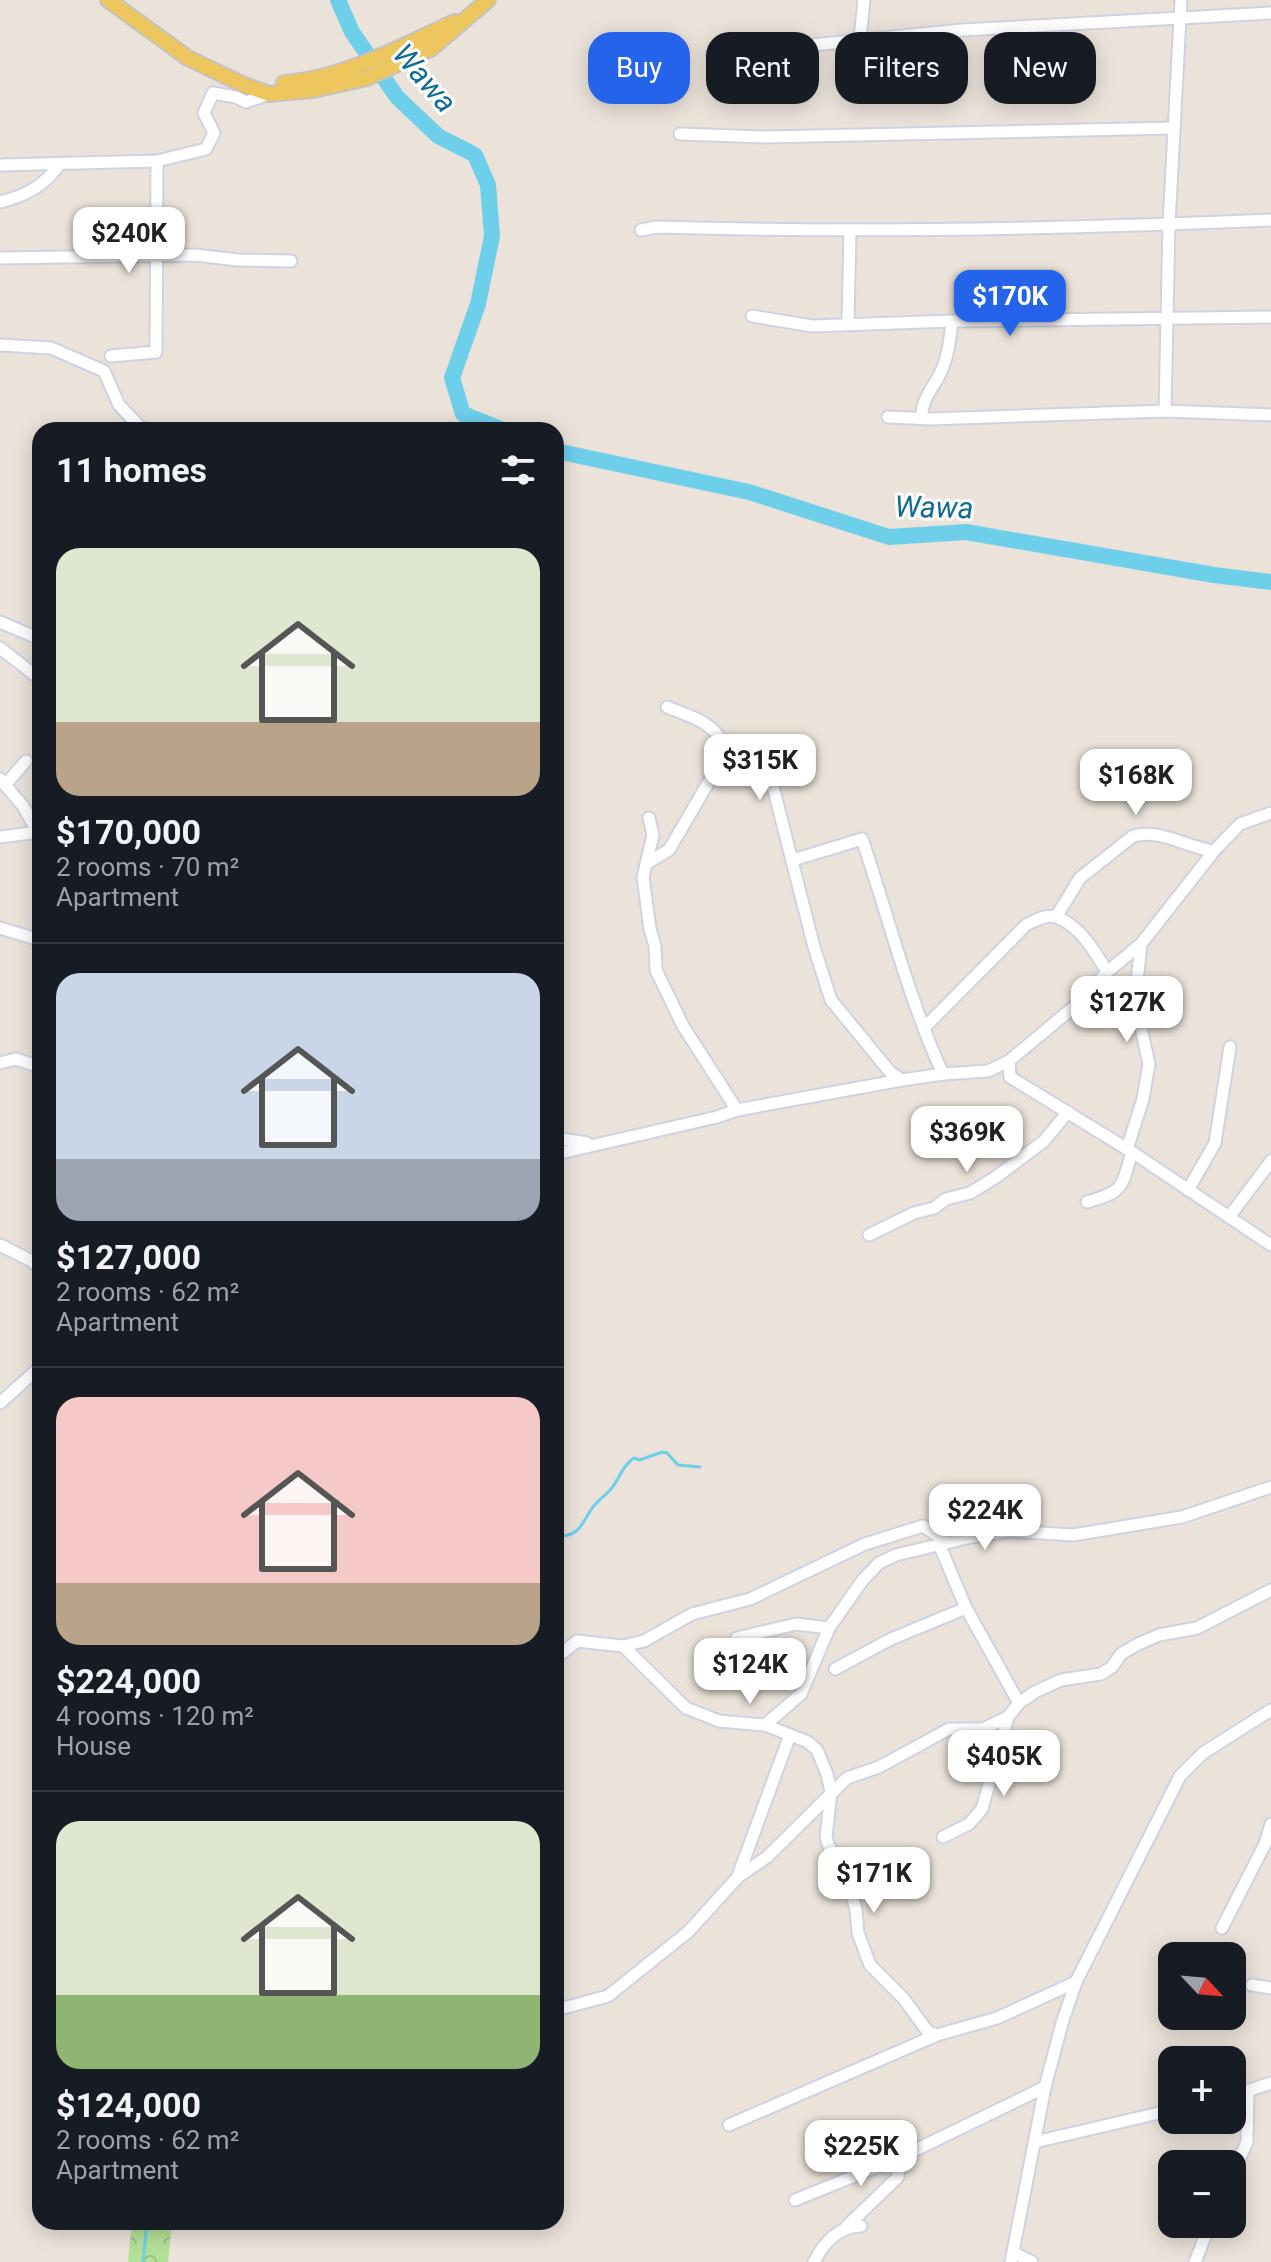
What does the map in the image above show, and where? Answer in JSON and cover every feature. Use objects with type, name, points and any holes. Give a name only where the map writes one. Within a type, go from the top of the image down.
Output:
[{"type":"main road","points":[[108,0],[188,58],[269,94],[313,90],[367,78],[380,65]]},
{"type":"main road","points":[[244,85],[296,82],[359,65],[380,65],[432,48],[488,0]]},
{"type":"street","points":[[861,32],[864,0]]},
{"type":"street","points":[[1165,411],[1165,318],[1181,0]]},
{"type":"street","points":[[939,32],[1271,13]]},
{"type":"street","points":[[0,165],[157,161],[206,149],[214,133],[204,113],[213,93],[246,102],[269,94]]},
{"type":"street","points":[[680,134],[765,137],[1174,128]]},
{"type":"street","points":[[111,356],[156,352],[157,161]]},
{"type":"street","points":[[0,202],[34,190],[59,165]]},
{"type":"street","points":[[641,230],[656,227],[850,230],[1271,220]]},
{"type":"street","points":[[848,323],[850,230]]},
{"type":"street","points":[[0,258],[157,255],[291,261]]},
{"type":"street","points":[[752,316],[812,326],[1271,317]]},
{"type":"street","points":[[922,417],[925,400],[940,373],[950,345],[952,321]]},
{"type":"street","points":[[1,345],[51,348],[104,371],[119,405],[135,422]]},
{"type":"street","points":[[888,417],[931,419],[1165,411],[1271,415]]},
{"type":"street","points":[[0,622],[32,636]]},
{"type":"street","points":[[0,648],[32,673]]},
{"type":"street","points":[[647,863],[669,850],[725,754],[724,744],[716,731],[705,722],[667,707]]},
{"type":"street","points":[[724,744],[766,759],[814,947],[831,1000],[890,1072],[902,1080]]},
{"type":"street","points":[[26,761],[3,782],[32,824]]},
{"type":"street","points":[[988,1071],[1009,1061],[1081,1001],[1107,972],[1141,944],[1214,851],[1240,824],[1271,813]]},
{"type":"street","points":[[649,818],[653,835],[643,877],[656,970],[683,1026],[737,1110]]},
{"type":"street","points":[[0,837],[32,835]]},
{"type":"street","points":[[1056,917],[1080,878],[1133,836],[1161,836],[1198,849],[1214,851]]},
{"type":"street","points":[[793,860],[862,839],[889,917],[908,989],[943,1074]]},
{"type":"street","points":[[925,1027],[1026,925],[1042,917],[1056,917],[1075,930],[1095,952],[1107,972]]},
{"type":"street","points":[[0,928],[32,938]]},
{"type":"street","points":[[1087,1202],[1115,1193],[1123,1182],[1143,1099],[1149,1064],[1138,1014],[1137,981],[1141,944]]},
{"type":"street","points":[[1188,1190],[1215,1143],[1230,1047]]},
{"type":"street","points":[[0,1063],[16,1059],[32,1064]]},
{"type":"street","points":[[1009,1061],[1010,1077]]},
{"type":"street","points":[[564,1152],[737,1110],[902,1080],[988,1071],[1010,1077],[1068,1112],[1271,1245]]},
{"type":"street","points":[[869,1235],[983,1185],[1044,1141],[1068,1112]]},
{"type":"street","points":[[564,1139],[595,1144]]},
{"type":"street","points":[[1229,1217],[1271,1161]]},
{"type":"street","points":[[0,1245],[32,1261]]},
{"type":"street","points":[[0,1403],[32,1374]]},
{"type":"street","points":[[765,1725],[801,1694],[829,1628],[862,1581],[879,1563],[896,1555],[1009,1531],[1062,1536],[1182,1517],[1271,1487]]},
{"type":"street","points":[[564,1652],[577,1641],[623,1646],[644,1641],[692,1614],[750,1599],[865,1544],[923,1526],[943,1543],[966,1608],[1019,1703]]},
{"type":"street","points":[[564,2008],[608,1996],[688,1932],[738,1877],[767,1857],[847,1778],[879,1767],[949,1729],[983,1729],[1008,1717],[1019,1703],[1061,1680],[1101,1674],[1112,1667],[1121,1654],[1138,1644],[1159,1635],[1197,1628],[1271,1590]]},
{"type":"street","points":[[835,1669],[891,1639],[966,1608]]},
{"type":"street","points":[[737,1638],[796,1624],[829,1628]]},
{"type":"street","points":[[623,1646],[686,1708],[719,1721],[765,1725],[808,1742],[817,1750],[831,1792],[826,1837],[829,1847],[844,1866],[856,1910],[858,1933],[870,1965],[904,1999],[928,2032],[937,2035]]},
{"type":"street","points":[[1032,2262],[1012,2258],[1045,2087],[1076,1982],[1180,1776],[1203,1753],[1271,1710]]},
{"type":"street","points":[[943,1837],[969,1824],[982,1809],[1008,1717]]},
{"type":"street","points":[[738,1877],[790,1735]]},
{"type":"street","points":[[1222,1928],[1259,1856],[1271,1824]]},
{"type":"street","points":[[729,2125],[937,2035],[997,2018],[1076,1982]]},
{"type":"street","points":[[1252,1985],[1271,1988]]},
{"type":"street","points":[[1243,2150],[1247,2142],[1248,2093],[1271,2083]]},
{"type":"street","points":[[795,2200],[899,2158],[1045,2087]]},
{"type":"street","points":[[1035,2142],[1158,2113]]},
{"type":"street","points":[[814,2262],[833,2236],[898,2177],[899,2158]]},
{"type":"street","points":[[846,2227],[861,2226]]},
{"type":"street","points":[[1195,2262],[1204,2238]]},
{"type":"green space","points":[[131,2230],[171,2230],[168,2262],[128,2262]]},
{"type":"waterway","name":"Wawa","points":[[338,0],[352,32],[397,97],[438,136],[475,155],[488,185],[492,236],[478,304],[452,378],[463,414],[483,422]]},
{"type":"waterway","name":"Wawa","points":[[564,453],[749,492],[889,537],[966,532],[1271,582]]},
{"type":"waterway","points":[[564,1535],[579,1528],[634,1458],[640,1460],[662,1452],[678,1465],[700,1467]]},
{"type":"waterway","points":[[143,2262],[146,2230]]}]
